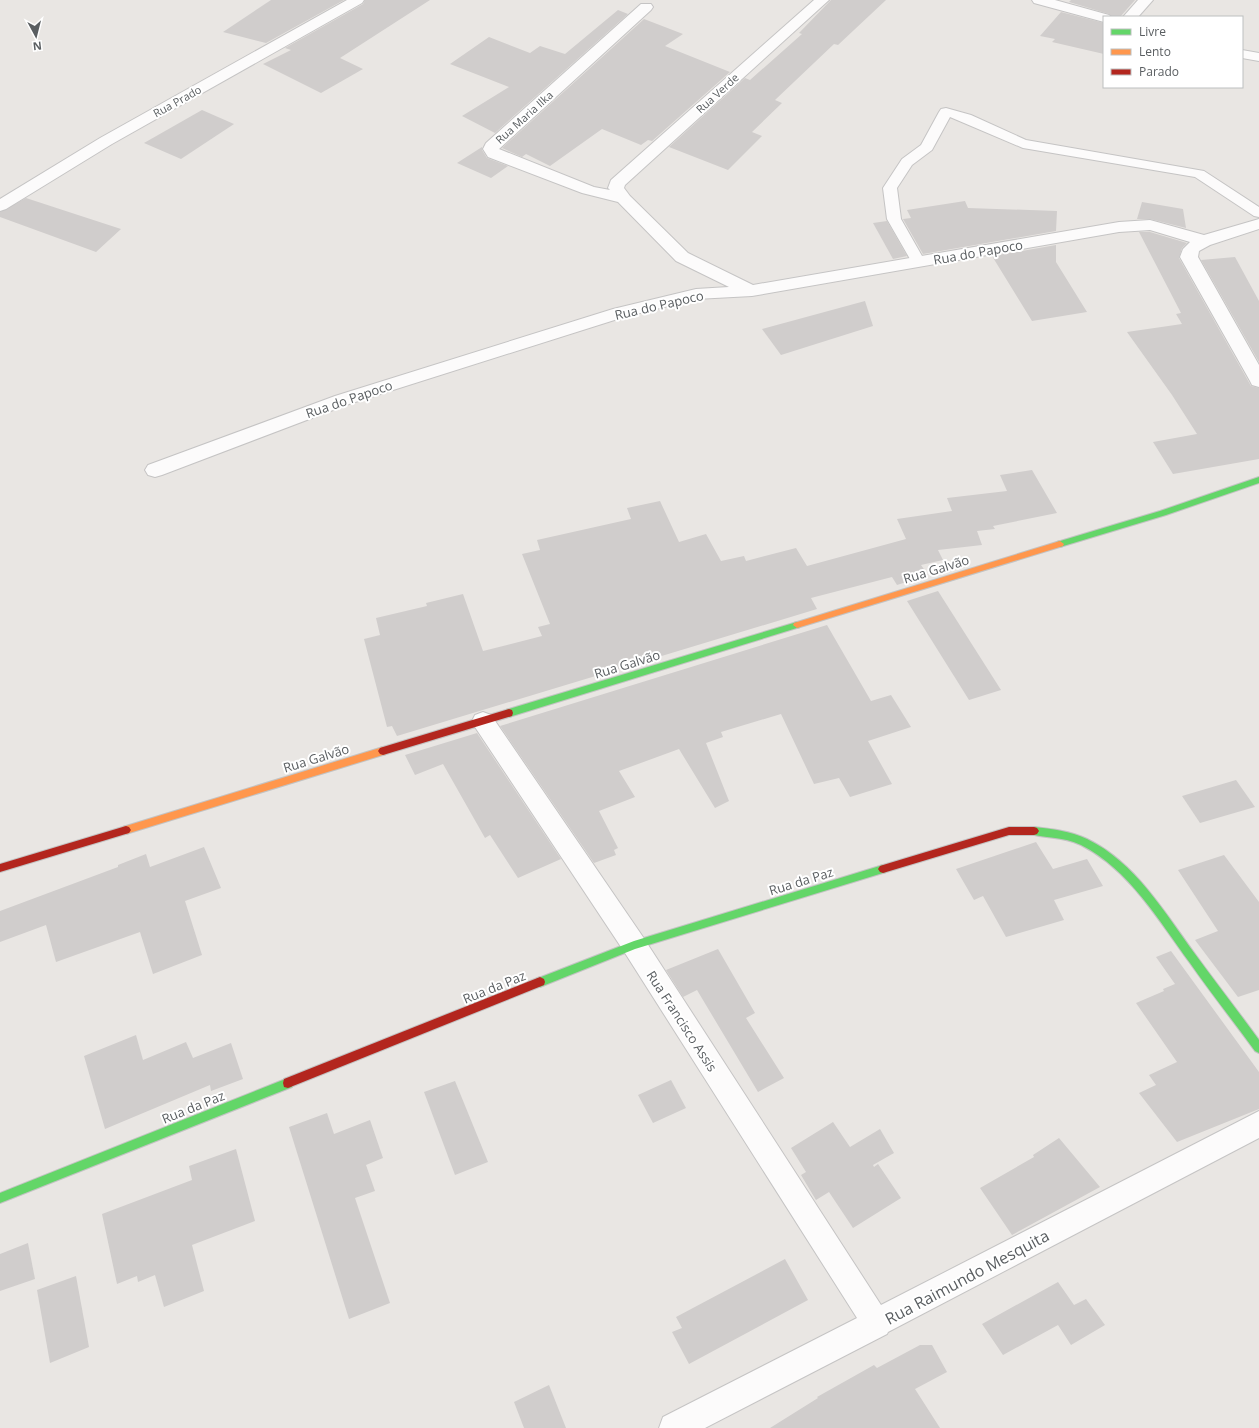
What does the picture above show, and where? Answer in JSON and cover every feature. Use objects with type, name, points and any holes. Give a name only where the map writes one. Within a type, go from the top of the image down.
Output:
[{"type":"street","name":"Rua Prado","points":[[0,206],[106,141],[357,0]]},
{"type":"street","name":"Rua Verde","points":[[620,193],[620,180],[822,0]]},
{"type":"street","points":[[1039,0],[1103,18]]},
{"type":"street","points":[[1131,16],[1146,0]]},
{"type":"street","name":"Rua Maria Ilka","points":[[620,193],[588,190],[494,154],[491,149],[492,146],[646,7]]},
{"type":"street","points":[[1243,54],[1259,57]]},
{"type":"street","points":[[620,193],[682,257],[752,291]]},
{"type":"street","points":[[1259,224],[1204,242],[1191,249],[1189,257],[1259,381]]},
{"type":"street","name":"Rua do Papoco","points":[[155,470],[342,400],[619,313],[696,294],[752,291],[919,263],[1119,226],[1150,225],[1177,232],[1204,242]]},
{"type":"street","name":"Rua Galvão","points":[[0,868],[1163,513],[1259,480]]},
{"type":"street","name":"Rua Francisco Assis","points":[[483,721],[634,945],[876,1324]]},
{"type":"street","name":"Rua da Paz","points":[[0,1198],[634,945],[1009,831],[1044,831],[1068,835],[1110,857],[1132,878],[1259,1048]]},
{"type":"street","name":"Rua Raimundo Mesquita","points":[[674,1428],[1259,1124]]},
{"type":"lane","points":[[919,263],[894,219],[890,188],[907,162],[927,147],[946,112],[966,118],[1022,144],[1199,174],[1259,213]]},
{"type":"building","points":[[271,0],[344,0],[266,43],[223,32]]},
{"type":"building","points":[[365,0],[430,0],[340,58],[363,69],[321,93],[263,64],[291,50],[285,48],[363,4]]},
{"type":"building","points":[[831,0],[886,0],[838,45],[834,44],[775,100],[782,103],[752,132],[762,136],[728,170],[669,147],[745,78],[750,80],[802,34],[799,33]]},
{"type":"building","points":[[1071,0],[1135,0],[1121,16],[1111,16],[1109,14],[1069,2]]},
{"type":"building","points":[[618,10],[628,14],[495,133],[462,116],[509,87],[450,64],[489,37],[530,53],[540,46],[565,54]]},
{"type":"building","points":[[1061,12],[1103,23],[1103,54],[1052,42],[1055,39],[1040,36]]},
{"type":"building","points":[[644,19],[683,34],[665,46],[730,72],[652,141],[648,140],[641,145],[602,129],[550,166],[526,154],[522,157],[502,148]]},
{"type":"building","points":[[202,110],[234,124],[181,159],[144,143]]},
{"type":"building","points":[[482,147],[482,150],[487,158],[508,166],[491,178],[457,163]]},
{"type":"building","points":[[26,198],[121,229],[96,252],[0,217],[0,212]]},
{"type":"building","points":[[965,201],[968,208],[1057,211],[1056,231],[923,254],[903,219],[911,218],[907,210]]},
{"type":"building","points":[[1142,202],[1183,209],[1186,228],[1150,219],[1137,219]]},
{"type":"building","points":[[887,221],[907,256],[893,259],[873,223]]},
{"type":"building","points":[[1139,232],[1150,232],[1187,243],[1182,248],[1179,258],[1251,386],[1259,388],[1259,459],[1173,474],[1153,442],[1197,434],[1172,395],[1127,332],[1182,324],[1176,314],[1181,313]]},
{"type":"building","points":[[1056,245],[1056,262],[1087,312],[1032,321],[992,256]]},
{"type":"building","points":[[1235,257],[1259,301],[1259,362],[1201,260]]},
{"type":"building","points":[[865,301],[873,326],[781,355],[762,329]]},
{"type":"building","points":[[1032,470],[1057,513],[993,526],[995,529],[977,531],[982,545],[938,550],[943,560],[921,565],[928,575],[897,585],[892,577],[811,598],[817,609],[397,736],[392,726],[387,727],[364,639],[380,635],[376,618],[427,606],[426,603],[463,594],[483,651],[542,636],[538,627],[550,624],[522,554],[540,550],[537,540],[631,519],[627,508],[660,501],[679,542],[706,534],[721,561],[744,556],[746,561],[796,548],[807,566],[906,539],[897,519],[952,511],[947,498],[1007,491],[1000,475]]},
{"type":"building","points":[[938,591],[1001,690],[969,700],[907,601]]},
{"type":"building","points":[[827,625],[871,701],[891,695],[911,727],[868,741],[892,784],[850,797],[839,778],[814,784],[781,714],[721,732],[723,737],[706,743],[729,801],[715,808],[679,749],[619,771],[635,797],[599,811],[618,848],[614,850],[616,855],[594,863],[500,726]]},
{"type":"building","points":[[477,733],[561,859],[518,878],[490,835],[485,838],[443,764],[415,775],[405,755]]},
{"type":"building","points":[[1236,780],[1255,807],[1200,823],[1182,796]]},
{"type":"building","points":[[1036,842],[1053,869],[1087,859],[1103,886],[1054,900],[1064,920],[1006,937],[983,896],[974,900],[956,869]]},
{"type":"building","points":[[204,847],[221,888],[185,901],[202,955],[153,974],[140,932],[56,962],[46,925],[0,942],[0,911],[118,867],[118,865],[146,854],[150,867]]},
{"type":"building","points":[[1224,855],[1259,902],[1259,990],[1238,997],[1195,940],[1218,931],[1178,870]]},
{"type":"building","points":[[718,949],[755,1013],[746,1018],[784,1078],[758,1092],[697,990],[683,997],[666,970]]},
{"type":"building","points":[[1171,951],[1259,1072],[1259,1109],[1177,1142],[1139,1093],[1156,1085],[1149,1075],[1177,1062],[1136,1003],[1164,991],[1163,989],[1175,984],[1156,957]]},
{"type":"building","points":[[136,1035],[143,1060],[186,1042],[193,1058],[231,1043],[243,1079],[211,1091],[210,1085],[105,1129],[84,1056]]},
{"type":"building","points":[[671,1080],[686,1108],[653,1123],[638,1095]]},
{"type":"building","points":[[455,1081],[488,1162],[455,1175],[424,1092]]},
{"type":"building","points":[[327,1113],[334,1134],[370,1120],[383,1158],[366,1165],[375,1191],[355,1198],[390,1303],[349,1319],[289,1127]]},
{"type":"building","points":[[833,1122],[850,1147],[880,1129],[894,1153],[873,1165],[874,1167],[878,1164],[901,1198],[853,1228],[829,1192],[816,1200],[801,1175],[806,1172],[791,1148]]},
{"type":"building","points":[[1059,1138],[1100,1187],[1012,1235],[980,1188],[1034,1157],[1033,1155]]},
{"type":"building","points":[[236,1149],[255,1221],[192,1245],[204,1291],[164,1307],[155,1275],[138,1282],[137,1276],[117,1284],[102,1214],[192,1180],[189,1166]]},
{"type":"building","points":[[28,1243],[35,1279],[0,1291],[0,1254]]},
{"type":"building","points":[[785,1259],[808,1300],[689,1364],[672,1332],[682,1328],[676,1317]]},
{"type":"building","points":[[76,1276],[89,1347],[50,1363],[37,1290]]},
{"type":"building","points":[[1058,1282],[1074,1305],[1086,1299],[1105,1325],[1071,1345],[1058,1325],[1003,1355],[982,1324]]},
{"type":"building","points":[[920,1345],[932,1345],[947,1372],[915,1389],[940,1428],[770,1428],[818,1398],[817,1397],[874,1365],[877,1368]]},
{"type":"building","points":[[549,1385],[566,1428],[524,1428],[514,1402]]},
{"type":"traffic: fast","points":[[1060,544],[1163,513],[1259,480]]},
{"type":"traffic: fast","points":[[509,713],[797,625]]},
{"type":"traffic: fast","points":[[1034,831],[1060,834],[1084,842],[1105,855],[1123,871],[1156,909],[1259,1048]]},
{"type":"traffic: fast","points":[[540,982],[634,945],[883,869]]},
{"type":"traffic: fast","points":[[0,1198],[288,1083]]},
{"type":"traffic: slow","points":[[797,625],[1060,544]]},
{"type":"traffic: slow","points":[[126,830],[383,751]]},
{"type":"traffic: jam","points":[[383,751],[509,713]]},
{"type":"traffic: jam","points":[[0,868],[126,830]]},
{"type":"traffic: jam","points":[[883,869],[1009,831],[1034,831]]},
{"type":"traffic: jam","points":[[288,1083],[540,982]]}]
